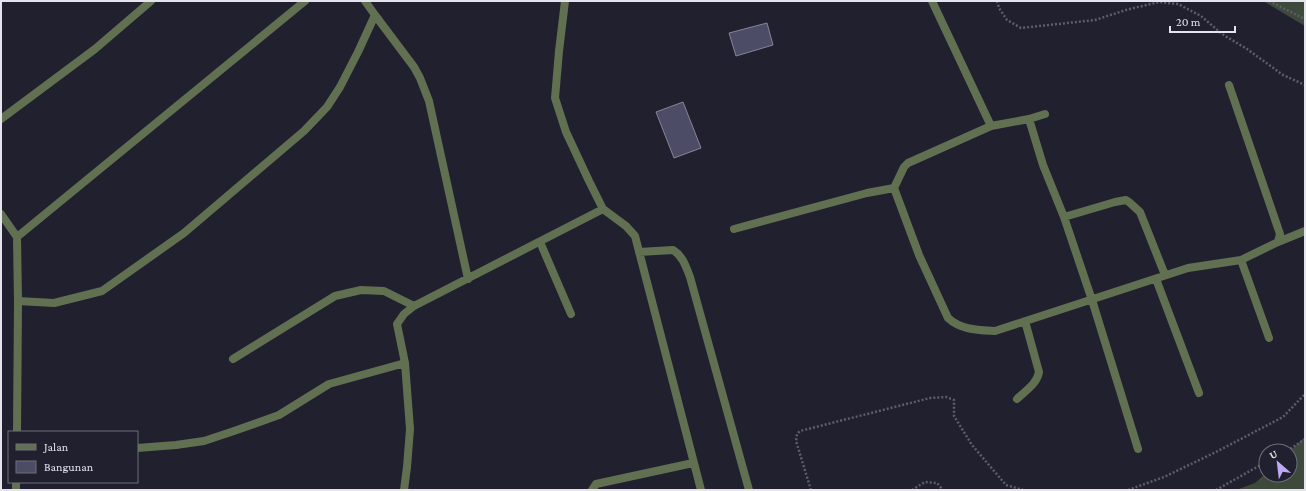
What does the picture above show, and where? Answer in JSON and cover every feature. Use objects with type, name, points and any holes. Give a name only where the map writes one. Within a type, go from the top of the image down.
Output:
[{"type":"street","points":[[1,119],[95,50],[152,1]]},
{"type":"street","points":[[17,237],[305,1]]},
{"type":"street","points":[[365,1],[414,67],[420,78],[428,101],[468,279]]},
{"type":"street","points":[[565,1],[555,98],[566,132],[603,209],[626,226],[635,236],[701,490]]},
{"type":"street","points":[[932,1],[991,126]]},
{"type":"street","points":[[18,301],[54,303],[102,291],[184,233],[304,131],[327,107],[340,87],[375,15]]},
{"type":"street","points":[[1229,85],[1280,234],[1278,242]]},
{"type":"street","points":[[1045,114],[991,126],[908,164],[904,167],[894,188],[919,256],[948,318],[954,324],[975,330],[995,331],[1188,268],[1241,260],[1305,231]]},
{"type":"street","points":[[1028,119],[1047,177],[1064,217],[1092,300],[1138,450]]},
{"type":"street","points":[[734,228],[867,193],[894,188]]},
{"type":"street","points":[[1064,217],[1126,200],[1140,212],[1165,276]]},
{"type":"street","points":[[404,490],[410,429],[405,363],[398,324],[404,314],[414,306],[603,209]]},
{"type":"street","points":[[1,214],[17,237],[17,431]]},
{"type":"street","points":[[540,242],[571,314]]},
{"type":"street","points":[[639,252],[673,250],[678,252],[685,263],[749,490]]},
{"type":"street","points":[[1241,260],[1269,338]]},
{"type":"street","points":[[1156,279],[1199,393]]},
{"type":"street","points":[[233,359],[335,296],[361,290],[384,291],[414,306]]},
{"type":"street","points":[[1017,399],[1035,382],[1038,378],[1039,372],[1025,321]]},
{"type":"street","points":[[138,448],[176,445],[212,438],[279,415],[329,384],[405,363]]},
{"type":"street","points":[[592,490],[596,484],[693,463]]},
{"type":"path","points":[[997,1],[999,8],[1007,20],[1021,28],[1095,20],[1126,10],[1159,2],[1178,4],[1201,16],[1222,34],[1247,49],[1283,75],[1305,85]]},
{"type":"path","points":[[1269,1],[1305,19]]},
{"type":"path","points":[[1128,490],[1164,477],[1216,452],[1282,417],[1305,394]]},
{"type":"path","points":[[812,490],[796,441],[796,434],[800,431],[930,398],[946,397],[954,400],[954,416],[972,445],[1006,485],[1023,490]]},
{"type":"path","points":[[1216,490],[1258,466]]},
{"type":"path","points":[[912,490],[925,482],[937,483],[943,490]]},
{"type":"green space","points":[[1263,1],[1305,1],[1305,26]]},
{"type":"green space","points":[[1305,437],[1305,490],[1236,490],[1255,483],[1258,480],[1258,483],[1298,483],[1298,444]]},
{"type":"building","points":[[767,23],[773,45],[736,56],[729,33]]},
{"type":"building","points":[[683,102],[701,148],[674,158],[656,112]]}]
